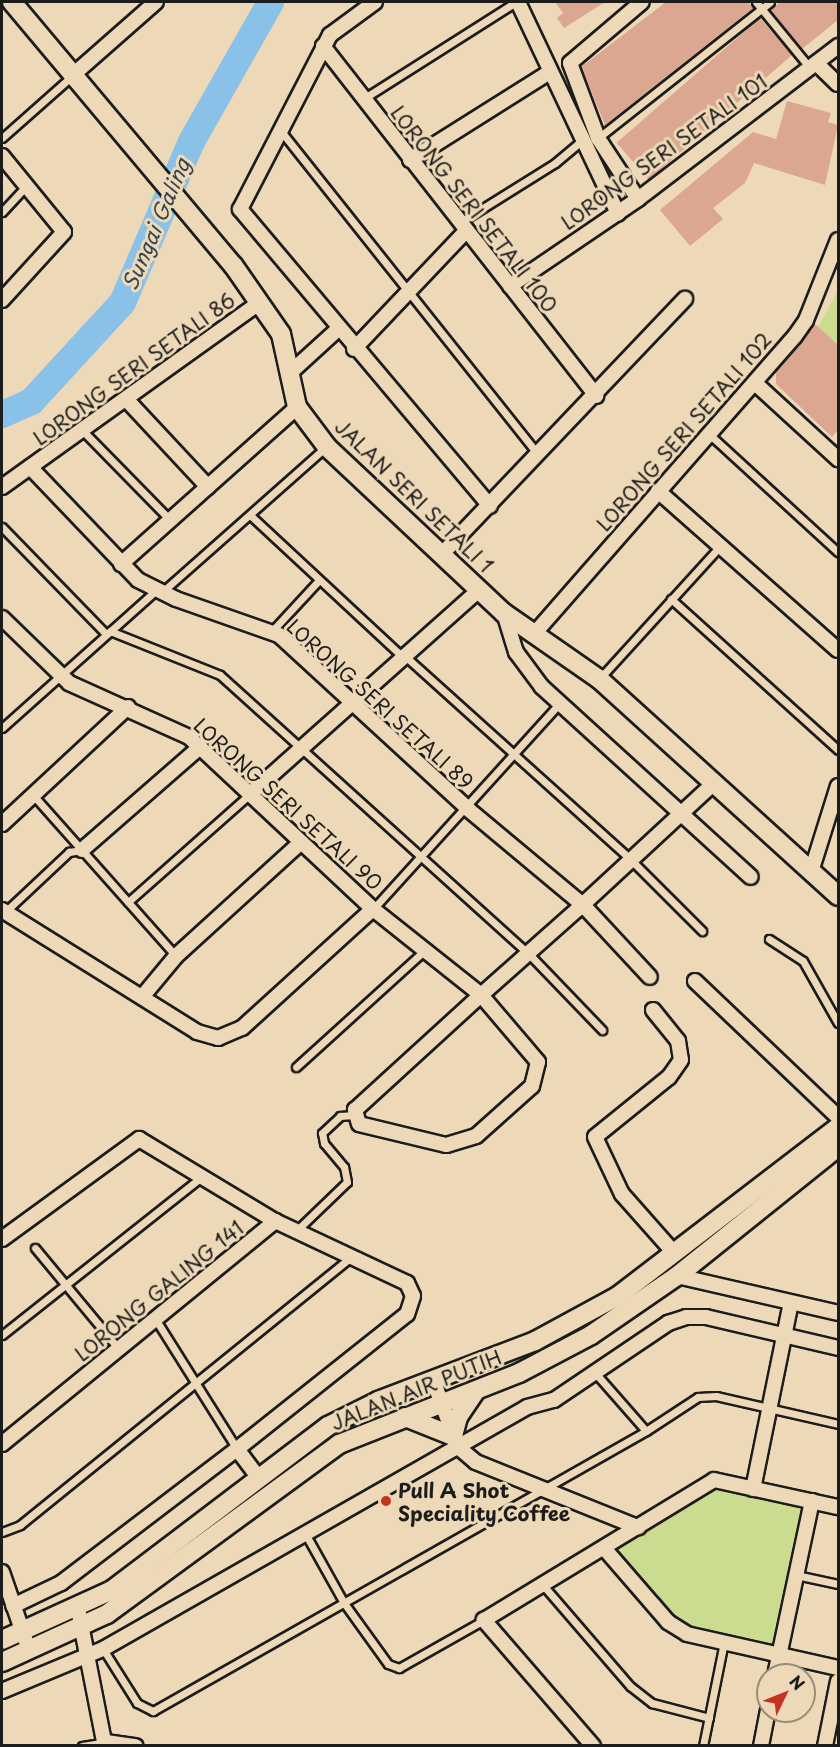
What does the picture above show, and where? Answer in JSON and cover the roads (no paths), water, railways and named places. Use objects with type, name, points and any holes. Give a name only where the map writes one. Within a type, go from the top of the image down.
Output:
[{"type":"street","name":"JALAN SERI SETALI 1","points":[[12,2],[191,211],[260,303],[280,334],[292,370],[297,407],[327,447],[504,613],[599,679],[838,896]]},
{"type":"street","points":[[74,74],[156,2]]},
{"type":"street","points":[[375,2],[337,27],[323,46],[240,209],[337,330],[490,506]]},
{"type":"street","points":[[517,2],[618,214]]},
{"type":"street","points":[[638,199],[598,138],[570,63],[642,2]]},
{"type":"street","name":"LORONG SERI SETALI 100","points":[[323,46],[596,396]]},
{"type":"street","name":"LORONG SERI SETALI 101","points":[[510,286],[618,214],[838,46]]},
{"type":"street","points":[[813,66],[838,84]]},
{"type":"street","points":[[410,159],[549,73]]},
{"type":"street","points":[[2,156],[64,232],[2,300]]},
{"type":"street","points":[[354,349],[409,290],[462,227]]},
{"type":"street","name":"LORONG SERI SETALI 102","points":[[534,634],[658,491],[710,435],[806,320],[836,259],[838,240]]},
{"type":"street","points":[[441,555],[596,396],[685,299]]},
{"type":"street","name":"LORONG SERI SETALI 86","points":[[2,487],[260,303]]},
{"type":"street","points":[[292,370],[337,330]]},
{"type":"street","points":[[755,383],[838,459]]},
{"type":"street","points":[[126,399],[208,487]]},
{"type":"street","points":[[121,564],[297,407]]},
{"type":"street","name":"LORONG SERI SETALI 89","points":[[30,467],[121,564],[158,592],[272,631],[468,809],[583,905],[650,977]]},
{"type":"street","points":[[658,491],[838,650]]},
{"type":"street","points":[[250,794],[479,591]]},
{"type":"street","points":[[504,613],[516,652],[559,704],[751,877]]},
{"type":"street","name":"LORONG SERI SETALI 90","points":[[2,618],[7,633],[58,676],[181,731],[373,909],[480,995],[538,1062],[532,1086],[476,1136],[457,1146],[359,1124],[354,1115]]},
{"type":"street","points":[[2,824],[128,707]]},
{"type":"street","points":[[82,850],[200,747]]},
{"type":"street","points":[[354,1115],[480,995],[583,905],[715,782]]},
{"type":"street","points":[[812,872],[838,786]]},
{"type":"street","points":[[142,997],[176,956],[300,843]]},
{"type":"street","points":[[3,911],[208,1037],[228,1035],[242,1029],[373,909]]},
{"type":"street","points":[[695,981],[838,1117]]},
{"type":"street","points":[[653,1010],[678,1041],[681,1060],[660,1084],[595,1137],[622,1194],[675,1254]]},
{"type":"street","name":"JALAN AIR PUTIH","points":[[2,1640],[78,1609],[112,1590],[328,1426],[573,1322],[675,1254],[838,1127]]},
{"type":"street","points":[[2,1239],[139,1139],[275,1221]]},
{"type":"street","name":"JALAN AIR PUTIH","points":[[2,1662],[82,1628],[123,1603],[320,1455],[405,1417],[476,1390],[564,1350],[677,1276],[838,1147]]},
{"type":"street","name":"LORONG GALING 141","points":[[2,1444],[275,1221],[407,1283],[413,1296],[407,1314],[237,1449],[61,1583],[9,1604]]},
{"type":"street","points":[[677,1276],[838,1313]]},
{"type":"street","points":[[753,1489],[791,1303]]},
{"type":"street","points":[[2,1691],[103,1649],[306,1535],[456,1441],[527,1407],[554,1400],[597,1375],[668,1323],[686,1317],[838,1348]]},
{"type":"street","points":[[433,1380],[456,1441]]},
{"type":"street","points":[[456,1441],[458,1416],[476,1390]]},
{"type":"street","points":[[405,1417],[456,1441],[476,1462],[638,1527]]},
{"type":"street","points":[[237,1449],[259,1478]]},
{"type":"street","points":[[593,1746],[484,1620],[714,1480],[838,1507]]},
{"type":"street","points":[[777,1663],[812,1501]]},
{"type":"street","points":[[604,1548],[668,1622],[687,1634],[838,1668]]},
{"type":"street","points":[[2,1572],[9,1604],[29,1650]]},
{"type":"street","points":[[78,1609],[105,1744],[136,1746]]},
{"type":"street","points":[[825,1746],[838,1681]]},
{"type":"street","points":[[760,1746],[765,1723]]},
{"type":"lane","points":[[363,99],[517,2]]},
{"type":"lane","points":[[756,2],[813,66]]},
{"type":"lane","points":[[598,138],[770,2]]},
{"type":"lane","points":[[2,138],[74,74]]},
{"type":"lane","points":[[280,130],[538,454]]},
{"type":"lane","points":[[462,227],[555,163],[582,140]]},
{"type":"lane","points":[[2,212],[27,185]]},
{"type":"lane","points":[[82,430],[170,520]]},
{"type":"lane","points":[[710,435],[838,552]]},
{"type":"lane","points":[[2,728],[58,676],[250,515],[327,447]]},
{"type":"lane","points":[[250,515],[630,859],[702,931]]},
{"type":"lane","points":[[2,527],[108,633],[220,675],[528,953],[602,1030]]},
{"type":"lane","points":[[599,679],[720,546]]},
{"type":"lane","points":[[272,631],[320,580]]},
{"type":"lane","points":[[671,599],[838,750]]},
{"type":"lane","points":[[373,909],[468,809],[559,704]]},
{"type":"lane","points":[[128,902],[250,794]]},
{"type":"lane","points":[[33,795],[176,956]]},
{"type":"lane","points":[[3,911],[69,852],[82,850]]},
{"type":"lane","points":[[769,939],[803,962],[838,1023]]},
{"type":"lane","points":[[296,1067],[425,950]]},
{"type":"lane","points":[[295,1232],[347,1182],[344,1167],[324,1143],[322,1133],[331,1121],[354,1115]]},
{"type":"lane","points":[[2,1335],[66,1287],[202,1175]]},
{"type":"lane","points":[[35,1248],[119,1349]]},
{"type":"lane","points":[[2,1532],[20,1525],[197,1385],[350,1258]]},
{"type":"lane","points":[[156,1320],[237,1449]]},
{"type":"lane","points":[[597,1375],[646,1431]]},
{"type":"lane","points":[[103,1649],[137,1703],[153,1711],[646,1431],[698,1398],[716,1396],[838,1424]]},
{"type":"lane","points":[[306,1535],[344,1604],[388,1664],[399,1668],[484,1620]]},
{"type":"lane","points":[[796,1575],[838,1584]]},
{"type":"lane","points":[[542,1584],[630,1686],[652,1703],[708,1718]]},
{"type":"lane","points":[[704,1746],[724,1642]]},
{"type":"lane","points":[[82,1746],[105,1744]]},
{"type":"waterway","name":"Sungai Galing","points":[[2,414],[31,401],[122,302],[191,141],[270,2]]},
{"type":"place","name":"Pull A Shot Speciality Coffee","points":[[386,1501]]}]
